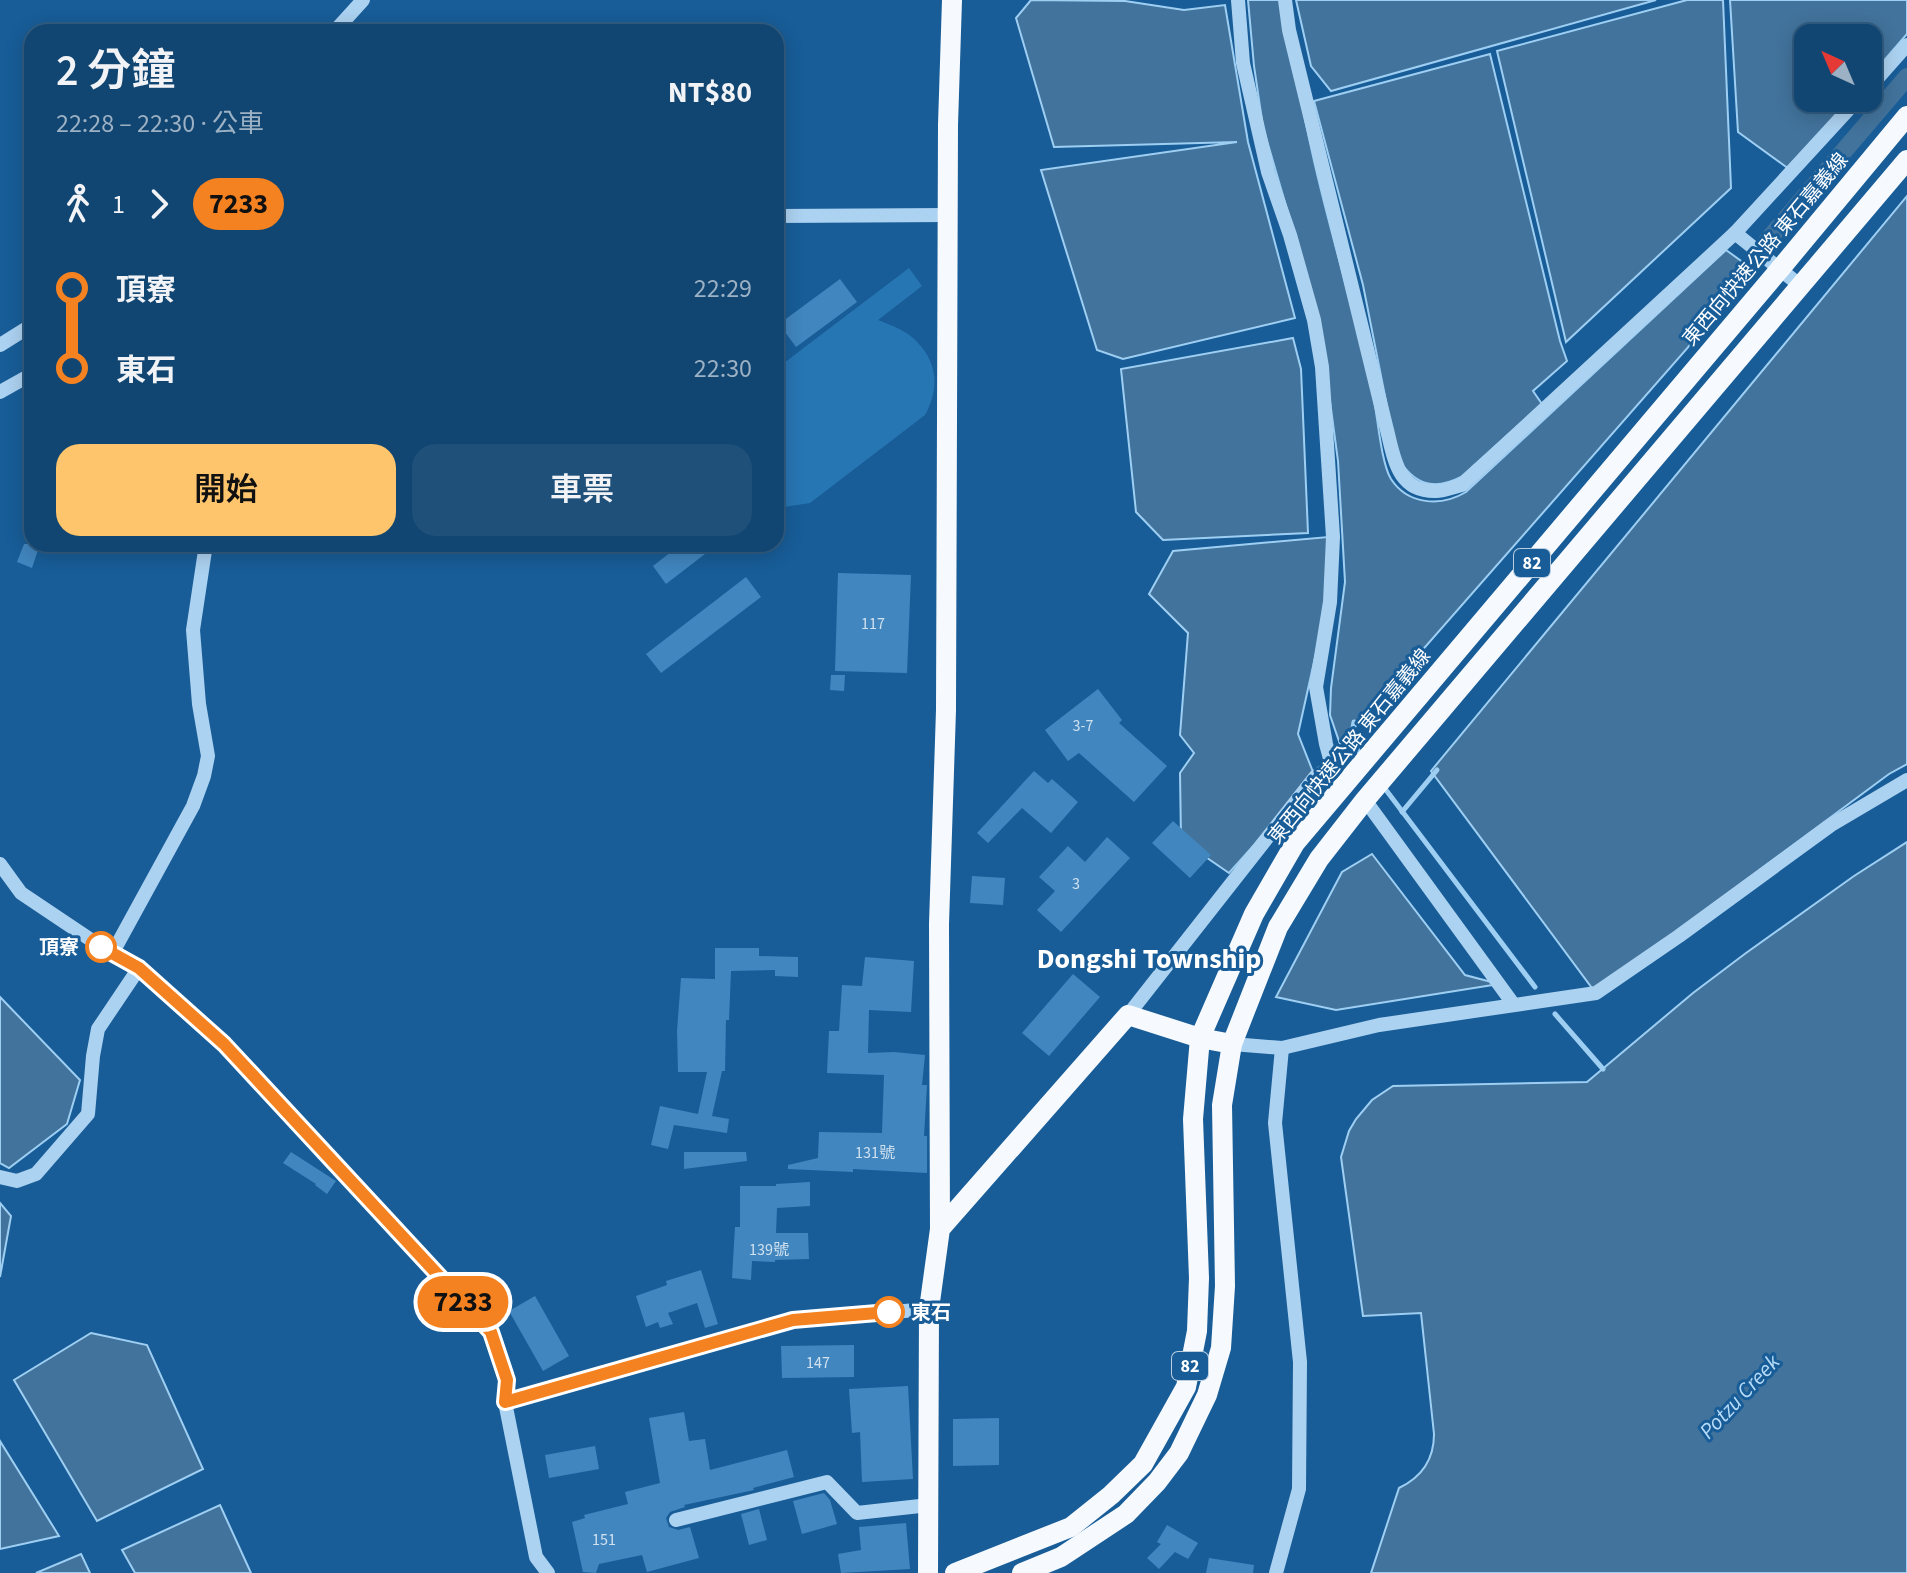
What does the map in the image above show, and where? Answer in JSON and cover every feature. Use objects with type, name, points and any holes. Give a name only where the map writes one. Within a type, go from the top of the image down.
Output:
[{"type":"main road","points":[[928,1573],[929,1309],[940,1229],[939,924],[946,710],[948,80],[952,0]]},
{"type":"main road","name":"東西向快速公路 東石嘉義線","points":[[955,1573],[1071,1527],[1111,1495],[1143,1464],[1186,1387],[1197,1331],[1199,1278],[1193,1119],[1200,1038],[1254,914],[1295,843],[1907,116]]},
{"type":"main road","name":"82","points":[[1021,1573],[1061,1557],[1126,1514],[1157,1482],[1179,1453],[1207,1395],[1221,1348],[1225,1286],[1222,1105],[1232,1044],[1278,927],[1319,859],[1365,800],[1907,160]]},
{"type":"main road","points":[[940,1229],[1128,1015],[1200,1038],[1232,1044]]},
{"type":"street","points":[[341,24],[363,0]]},
{"type":"street","points":[[1128,1015],[1315,777],[1332,766],[1316,687],[1330,602],[1333,537],[1322,367],[1314,320],[1264,156],[1243,63],[1238,0]]},
{"type":"street","points":[[1285,0],[1289,30],[1398,473],[1414,488],[1437,492],[1462,485],[1735,233],[1846,112]]},
{"type":"street","points":[[1882,73],[1907,45]]},
{"type":"street","points":[[784,216],[948,215]]},
{"type":"street","points":[[1735,233],[1802,287]]},
{"type":"street","points":[[0,345],[24,330]]},
{"type":"street","points":[[0,392],[24,378]]},
{"type":"street","points":[[112,954],[193,806],[204,776],[208,756],[199,704],[193,630],[205,552]]},
{"type":"street","points":[[1232,1044],[1282,1048],[1379,1025],[1596,993],[1831,825],[1907,780]]},
{"type":"street","points":[[1365,800],[1514,1005]]},
{"type":"street","points":[[0,864],[21,893],[112,954],[139,968],[224,1044],[491,1332],[507,1380],[505,1402],[536,1557],[548,1573]]},
{"type":"street","points":[[0,1177],[17,1181],[36,1174],[88,1114],[98,1029],[139,968]]},
{"type":"street","points":[[1276,1573],[1299,1489],[1300,1362],[1275,1123],[1282,1048]]},
{"type":"street","points":[[505,1402],[793,1320],[929,1309]]},
{"type":"street","points":[[676,1520],[827,1482],[857,1513],[929,1505]]},
{"type":"street","points":[[1011,1551],[1021,1573]]},
{"type":"shaded area","points":[[909,268],[922,286],[878,320],[908,334],[925,351],[930,361],[933,393],[925,415],[810,503],[784,507],[784,363]]},
{"type":"water","points":[[1031,0],[1125,1],[1184,10],[1225,5],[1248,142],[1295,318],[1123,359],[1097,350],[1041,170],[1237,142],[1054,147],[1016,18]]},
{"type":"water","points":[[1248,0],[1282,0],[1310,143],[1371,384],[1384,460],[1391,479],[1406,494],[1436,501],[1466,492],[1726,250],[1755,271],[1340,744],[1330,715],[1345,582],[1338,461],[1319,319],[1263,127]]},
{"type":"water","points":[[1296,0],[1656,0],[1331,91],[1311,66]]},
{"type":"water","points":[[1687,0],[1723,0],[1731,188],[1566,342],[1497,51]]},
{"type":"water","points":[[1730,0],[1907,0],[1907,34],[1882,63],[1882,24],[1794,24],[1794,112],[1839,112],[1789,169],[1738,132]]},
{"type":"water","points":[[1490,54],[1567,361],[1533,391],[1542,404],[1461,477],[1451,482],[1432,484],[1417,479],[1397,457],[1363,285],[1314,101]]},
{"type":"water","points":[[1907,196],[1907,764],[1889,774],[1595,992],[1431,771]]},
{"type":"water","points":[[1293,338],[1301,369],[1308,533],[1163,540],[1136,512],[1121,369]]},
{"type":"water","points":[[1328,537],[1324,617],[1298,734],[1315,777],[1229,873],[1181,840],[1180,773],[1194,753],[1180,735],[1188,633],[1149,594],[1173,551]]},
{"type":"water","name":"Potzu Creek","points":[[1907,842],[1907,1573],[1371,1573],[1399,1488],[1425,1466],[1432,1451],[1434,1434],[1421,1313],[1363,1316],[1341,1157],[1356,1119],[1372,1100],[1393,1086],[1587,1082],[1746,953]]},
{"type":"water","points":[[1372,854],[1465,975],[1499,984],[1336,1010],[1276,997],[1342,872]]},
{"type":"water","points":[[0,997],[80,1080],[67,1124],[9,1168],[0,1163]]},
{"type":"water","points":[[0,1203],[11,1216],[0,1277]]},
{"type":"water","points":[[91,1333],[147,1345],[203,1469],[97,1521],[14,1380]]},
{"type":"water","points":[[0,1441],[59,1536],[0,1549]]},
{"type":"water","points":[[220,1505],[251,1573],[135,1573],[122,1550]]},
{"type":"water","points":[[81,1554],[90,1573],[36,1573]]},
{"type":"building","points":[[840,279],[857,302],[796,347],[784,331],[784,320]]},
{"type":"building","points":[[24,544],[24,552],[37,552],[32,568],[17,562]]},
{"type":"building","points":[[671,552],[708,552],[666,584],[653,566]]},
{"type":"building","points":[[838,573],[911,575],[907,673],[835,671]]},
{"type":"building","points":[[746,577],[761,597],[661,673],[646,654]]},
{"type":"building","points":[[831,675],[845,675],[844,691],[830,690]]},
{"type":"building","points":[[1098,689],[1122,720],[1119,723],[1167,766],[1134,802],[1079,753],[1068,761],[1045,730]]},
{"type":"building","points":[[1034,771],[1048,783],[1052,779],[1078,802],[1051,833],[1022,808],[988,843],[977,833]]},
{"type":"building","points":[[1173,821],[1211,855],[1190,878],[1152,843]]},
{"type":"building","points":[[1107,837],[1130,858],[1061,932],[1037,910],[1055,891],[1039,877],[1068,846],[1085,862]]},
{"type":"building","points":[[972,876],[1005,878],[1003,905],[970,903]]},
{"type":"building","points":[[715,948],[759,948],[759,956],[798,957],[798,977],[775,976],[775,970],[731,971],[725,1071],[722,1071],[712,1116],[729,1119],[727,1133],[674,1125],[668,1149],[651,1145],[660,1106],[698,1114],[707,1072],[678,1072],[681,978],[715,979]]},
{"type":"building","points":[[865,957],[914,961],[911,1012],[869,1010],[868,1053],[925,1055],[922,1085],[927,1085],[924,1136],[927,1136],[927,1173],[788,1169],[788,1165],[818,1158],[819,1132],[882,1133],[884,1075],[827,1073],[829,1031],[839,1031],[842,985],[862,986]]},
{"type":"building","points":[[1073,974],[1100,997],[1049,1056],[1022,1033]]},
{"type":"building","points":[[291,1152],[336,1181],[327,1194],[283,1163]]},
{"type":"building","points":[[684,1152],[746,1152],[747,1161],[684,1169]]},
{"type":"building","points":[[810,1182],[810,1206],[777,1208],[776,1233],[808,1233],[809,1259],[752,1261],[751,1280],[732,1278],[735,1227],[740,1227],[740,1186]]},
{"type":"building","points":[[701,1270],[718,1324],[705,1328],[697,1303],[668,1313],[673,1324],[660,1328],[658,1322],[646,1327],[636,1296],[667,1285],[666,1281]]},
{"type":"building","points":[[535,1296],[569,1356],[543,1371],[509,1311]]},
{"type":"building","points":[[854,1345],[854,1377],[782,1378],[781,1346]]},
{"type":"building","points":[[908,1386],[913,1479],[862,1482],[860,1432],[852,1433],[849,1389]]},
{"type":"building","points":[[684,1412],[689,1441],[705,1439],[710,1470],[787,1450],[794,1477],[754,1490],[684,1505],[670,1512],[666,1518],[669,1527],[678,1530],[690,1527],[699,1558],[647,1572],[642,1555],[599,1564],[596,1573],[583,1572],[572,1522],[585,1518],[584,1515],[628,1504],[625,1492],[660,1483],[649,1418]]},
{"type":"building","points":[[999,1418],[999,1465],[953,1466],[953,1419]]},
{"type":"building","points":[[595,1446],[599,1469],[549,1478],[545,1455]]},
{"type":"building","points":[[824,1493],[830,1500],[837,1524],[802,1534],[793,1501]]},
{"type":"building","points":[[759,1509],[767,1540],[749,1545],[741,1514]]},
{"type":"building","points":[[906,1523],[910,1569],[841,1573],[838,1554],[861,1550],[859,1527]]},
{"type":"building","points":[[1167,1525],[1198,1543],[1188,1559],[1175,1552],[1159,1569],[1147,1558],[1161,1544],[1157,1542]]},
{"type":"building","points":[[1209,1558],[1254,1565],[1253,1573],[1206,1573]]},
{"type":"waterway","points":[[1767,241],[1907,77]]},
{"type":"waterway","points":[[1354,722],[1351,741],[1359,752]]},
{"type":"waterway","points":[[1402,812],[1437,770]]},
{"type":"waterway","points":[[1386,790],[1535,987]]},
{"type":"waterway","points":[[1555,1014],[1603,1069]]},
{"type":"bus line","name":"7233","points":[[101,947],[139,968],[224,1044],[491,1332],[507,1380],[505,1402],[793,1320],[889,1312]]},
{"type":"place","name":"頂寮","points":[[101,947]]},
{"type":"place","name":"東石","points":[[889,1312]]},
{"type":"district","name":"Dongshi Township","points":[[1149,958]]}]
